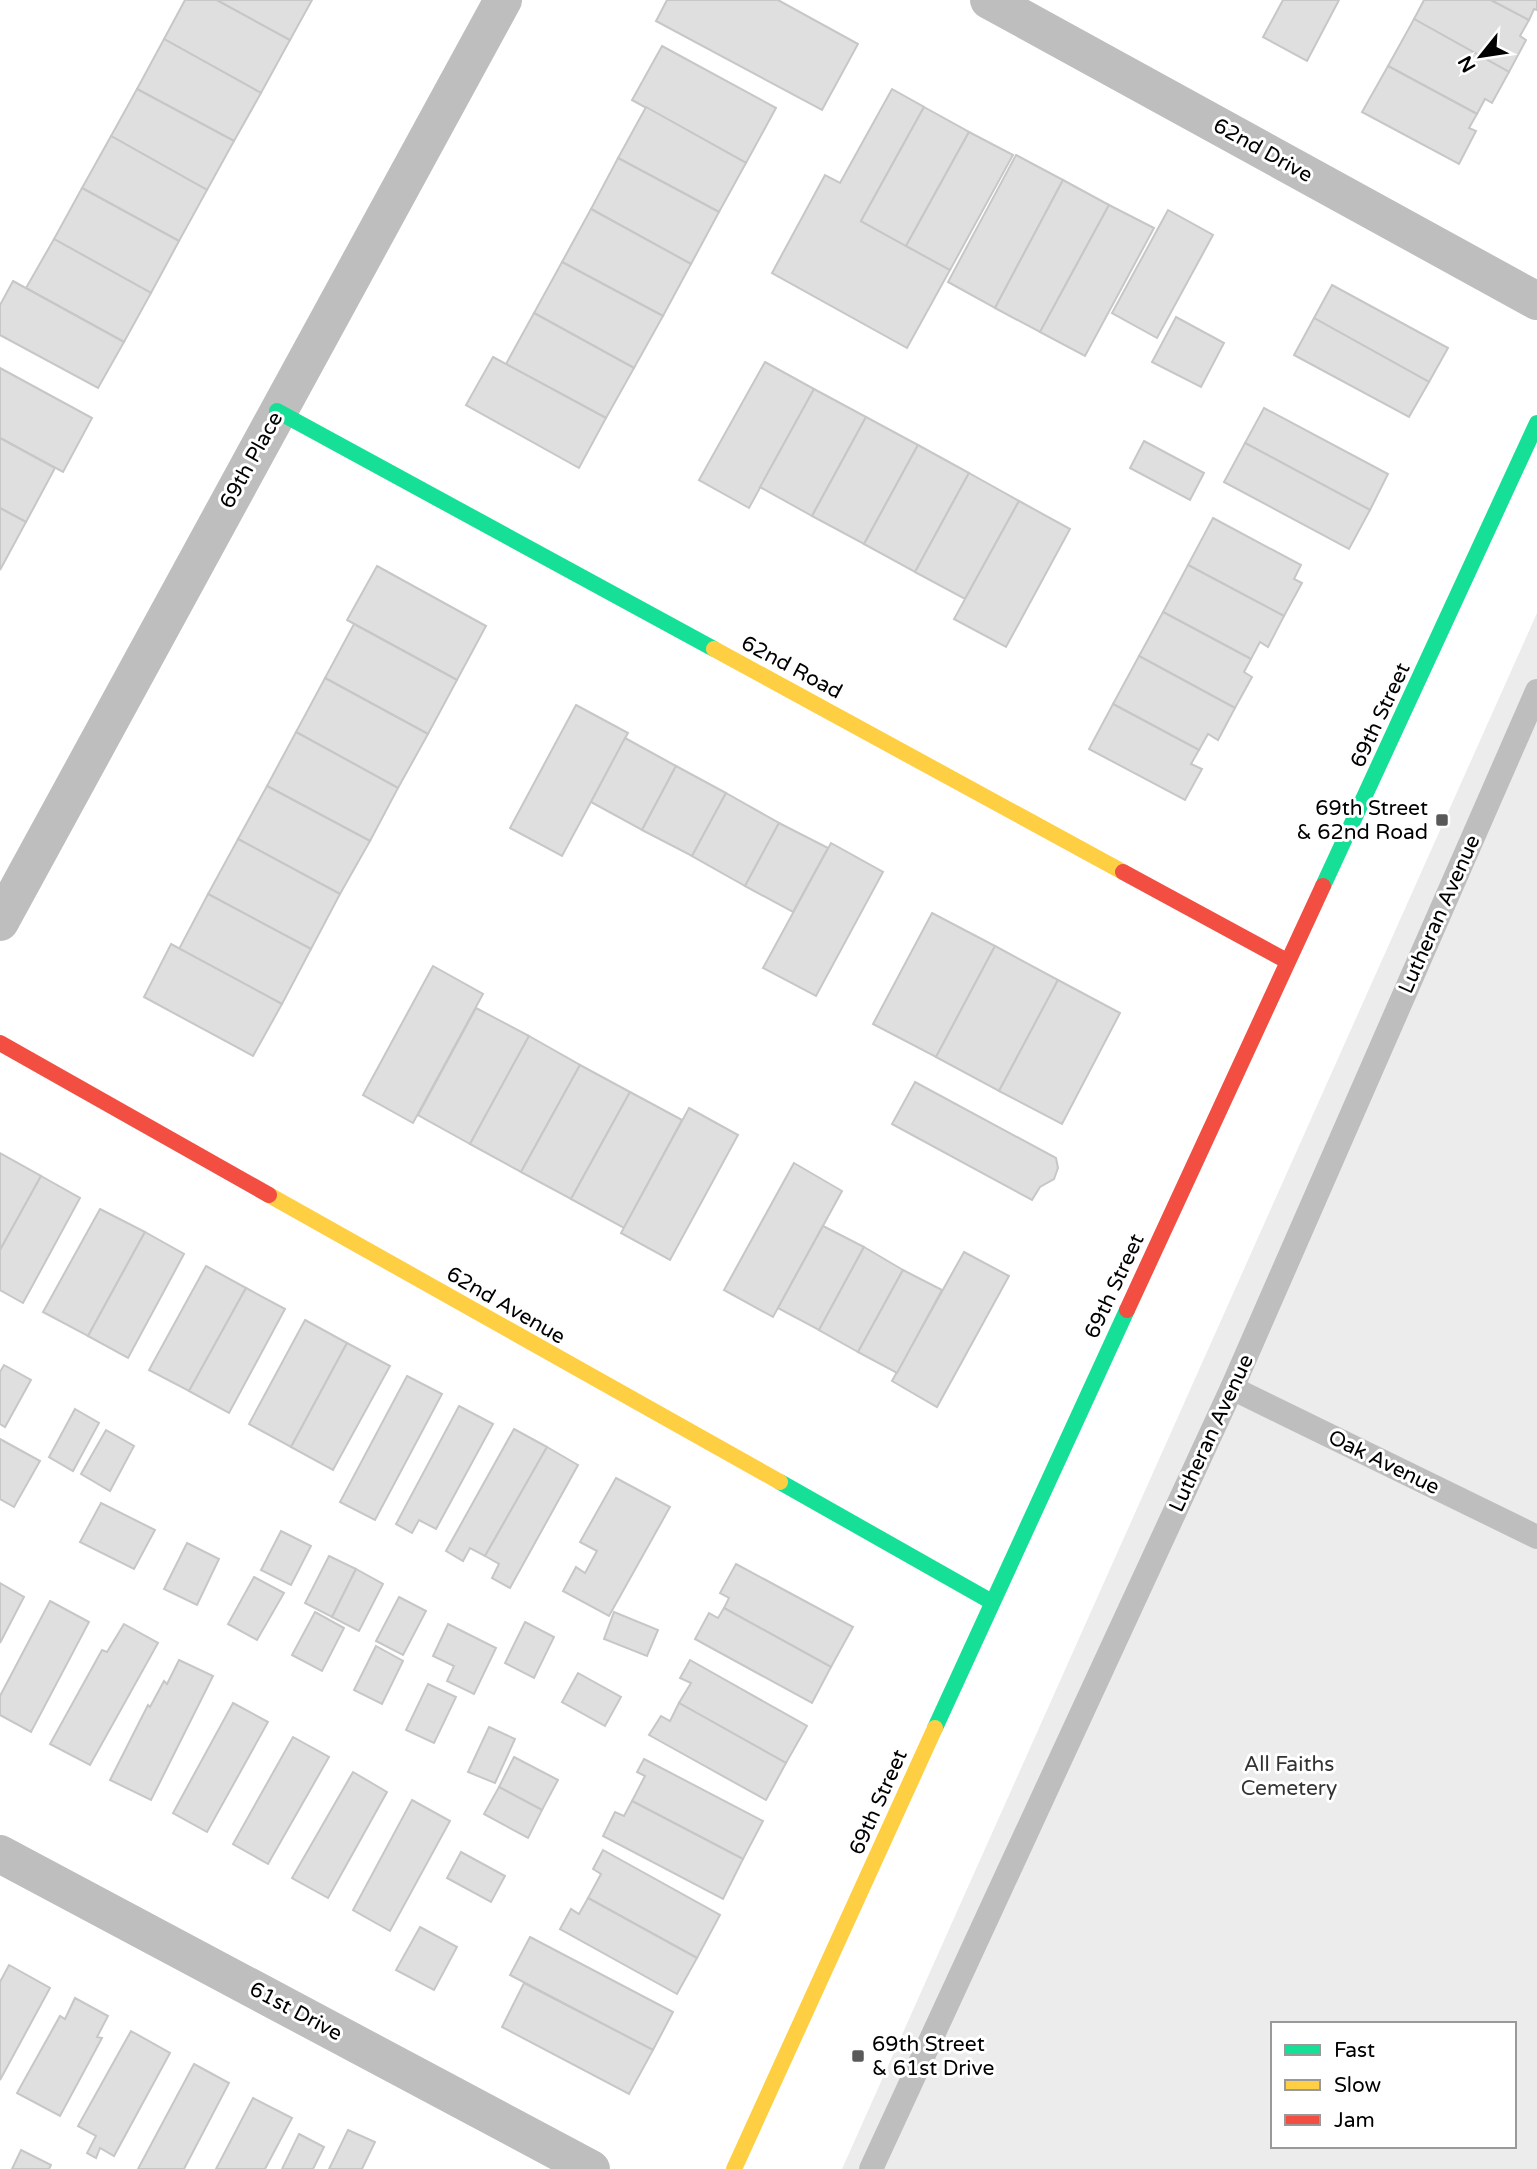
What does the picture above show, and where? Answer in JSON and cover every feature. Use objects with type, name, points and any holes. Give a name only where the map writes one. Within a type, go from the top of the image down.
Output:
[{"type":"street","name":"69th Place","points":[[0,922],[503,0]]},
{"type":"street","name":"62nd Drive","points":[[989,0],[1537,301]]},
{"type":"street","name":"62nd Road","points":[[277,411],[1287,961]]},
{"type":"street","name":"69th Street","points":[[734,2169],[992,1602],[1537,423]]},
{"type":"street","name":"62nd Avenue","points":[[0,1043],[992,1602]]},
{"type":"street","name":"61st Drive","points":[[0,1854],[591,2169]]},
{"type":"lane","name":"Lutheran Avenue","points":[[871,2169],[1232,1388],[1537,691]]},
{"type":"lane","name":"Oak Avenue","points":[[1232,1388],[1537,1537]]},
{"type":"green space","name":"All Faiths Cemetery","points":[[1537,613],[1537,2169],[842,2169]]},
{"type":"building","points":[[185,0],[217,0],[290,40],[261,93],[164,39]]},
{"type":"building","points":[[217,0],[312,0],[290,40]]},
{"type":"building","points":[[667,0],[778,0],[858,44],[822,110],[656,21]]},
{"type":"building","points":[[1283,0],[1339,0],[1307,61],[1263,37]]},
{"type":"building","points":[[1424,0],[1491,0],[1529,20],[1520,36],[1526,40],[1509,72],[1414,19]]},
{"type":"building","points":[[1491,0],[1537,0],[1537,10],[1534,9],[1529,20]]},
{"type":"building","points":[[1414,19],[1509,72],[1492,103],[1485,99],[1477,114],[1388,66]]},
{"type":"building","points":[[164,39],[261,93],[234,141],[137,89]]},
{"type":"building","points":[[662,46],[776,108],[746,163],[632,100]]},
{"type":"building","points":[[1388,66],[1477,114],[1469,128],[1476,131],[1459,164],[1362,112]]},
{"type":"building","points":[[137,89],[234,141],[207,190],[111,136]]},
{"type":"building","points":[[892,89],[924,107],[861,221],[950,270],[907,348],[772,273],[825,175],[840,183]]},
{"type":"building","points":[[646,107],[746,163],[719,212],[618,158]]},
{"type":"building","points":[[924,107],[969,132],[906,246],[861,221]]},
{"type":"building","points":[[969,132],[1013,155],[950,270],[906,246]]},
{"type":"building","points":[[111,136],[207,190],[179,241],[82,188]]},
{"type":"building","points":[[1016,155],[1063,180],[995,308],[948,282]]},
{"type":"building","points":[[618,158],[719,212],[691,264],[591,209]]},
{"type":"building","points":[[1063,180],[1109,205],[1040,332],[995,308]]},
{"type":"building","points":[[82,188],[179,241],[151,293],[54,239]]},
{"type":"building","points":[[1109,205],[1154,228],[1085,356],[1040,332]]},
{"type":"building","points":[[591,209],[691,264],[663,316],[562,262]]},
{"type":"building","points":[[1168,210],[1213,235],[1157,338],[1112,313]]},
{"type":"building","points":[[54,239],[151,293],[124,342],[26,288]]},
{"type":"building","points":[[562,262],[663,316],[634,368],[534,313]]},
{"type":"building","points":[[13,281],[124,342],[98,388],[0,335],[0,305]]},
{"type":"building","points":[[1332,285],[1448,348],[1429,382],[1314,318]]},
{"type":"building","points":[[534,313],[634,368],[606,418],[506,364]]},
{"type":"building","points":[[1176,317],[1224,343],[1201,387],[1152,362]]},
{"type":"building","points":[[1314,318],[1429,382],[1409,417],[1294,355]]},
{"type":"building","points":[[493,357],[606,418],[579,468],[466,405]]},
{"type":"building","points":[[765,362],[814,389],[749,508],[699,480]]},
{"type":"building","points":[[0,368],[92,418],[63,472],[0,438]]},
{"type":"building","points":[[814,389],[866,417],[812,516],[760,487]]},
{"type":"building","points":[[1264,408],[1388,474],[1370,510],[1245,443]]},
{"type":"building","points":[[866,417],[918,445],[864,544],[812,516]]},
{"type":"building","points":[[0,438],[55,468],[26,522],[0,508]]},
{"type":"building","points":[[1144,441],[1204,473],[1190,500],[1130,468]]},
{"type":"building","points":[[1245,443],[1370,510],[1349,549],[1224,482]]},
{"type":"building","points":[[918,445],[969,473],[915,572],[864,544]]},
{"type":"building","points":[[969,473],[1019,501],[965,599],[915,572]]},
{"type":"building","points":[[1019,501],[1070,529],[1006,647],[954,619]]},
{"type":"building","points":[[0,508],[26,522],[0,570]]},
{"type":"building","points":[[1213,518],[1301,565],[1294,579],[1302,583],[1284,616],[1188,565]]},
{"type":"building","points":[[1188,565],[1284,616],[1268,647],[1260,642],[1251,659],[1163,612]]},
{"type":"building","points":[[377,566],[486,626],[457,680],[347,620]]},
{"type":"building","points":[[1163,612],[1251,659],[1244,672],[1252,677],[1235,708],[1139,656]]},
{"type":"building","points":[[354,624],[457,680],[428,734],[325,678]]},
{"type":"building","points":[[1139,656],[1235,708],[1218,740],[1208,734],[1199,750],[1113,704]]},
{"type":"building","points":[[325,678],[428,734],[398,788],[296,732]]},
{"type":"building","points":[[1113,704],[1199,750],[1191,764],[1202,769],[1185,800],[1089,749]]},
{"type":"building","points":[[576,705],[628,733],[562,856],[510,828]]},
{"type":"building","points":[[296,732],[398,788],[370,841],[267,786]]},
{"type":"building","points":[[625,738],[676,766],[642,830],[591,802]]},
{"type":"building","points":[[676,766],[726,793],[692,856],[642,830]]},
{"type":"building","points":[[267,786],[370,841],[340,894],[238,839]]},
{"type":"building","points":[[726,793],[779,823],[745,886],[692,856]]},
{"type":"building","points":[[779,823],[828,848],[793,912],[745,886]]},
{"type":"building","points":[[238,839],[340,894],[311,949],[208,894]]},
{"type":"building","points":[[831,843],[883,872],[816,996],[763,968]]},
{"type":"building","points":[[208,894],[311,949],[282,1004],[179,949]]},
{"type":"building","points":[[932,913],[995,946],[936,1057],[873,1024]]},
{"type":"building","points":[[171,944],[282,1004],[253,1056],[144,997]]},
{"type":"building","points":[[995,946],[1058,980],[999,1091],[936,1057]]},
{"type":"building","points":[[433,966],[483,994],[413,1123],[363,1095]]},
{"type":"building","points":[[1058,980],[1120,1013],[1062,1124],[999,1091]]},
{"type":"building","points":[[476,1008],[529,1036],[470,1144],[418,1115]]},
{"type":"building","points":[[529,1036],[580,1065],[521,1172],[470,1144]]},
{"type":"building","points":[[580,1065],[630,1092],[571,1199],[521,1172]]},
{"type":"building","points":[[915,1082],[1056,1158],[1058,1168],[1054,1179],[1040,1187],[1032,1200],[892,1124]]},
{"type":"building","points":[[630,1092],[682,1120],[624,1228],[571,1199]]},
{"type":"building","points":[[689,1108],[738,1135],[670,1260],[621,1233]]},
{"type":"building","points":[[0,1153],[41,1176],[0,1250]]},
{"type":"building","points":[[794,1163],[842,1191],[773,1317],[724,1290]]},
{"type":"building","points":[[41,1176],[80,1198],[23,1303],[0,1290],[0,1250]]},
{"type":"building","points":[[100,1209],[145,1232],[88,1336],[43,1312]]},
{"type":"building","points":[[823,1226],[864,1247],[819,1330],[778,1308]]},
{"type":"building","points":[[145,1232],[184,1254],[128,1358],[88,1336]]},
{"type":"building","points":[[864,1247],[903,1270],[858,1352],[819,1330]]},
{"type":"building","points":[[964,1252],[1009,1276],[937,1407],[892,1381]]},
{"type":"building","points":[[206,1266],[246,1288],[189,1391],[149,1370]]},
{"type":"building","points":[[903,1270],[942,1290],[897,1373],[858,1352]]},
{"type":"building","points":[[246,1288],[285,1309],[229,1413],[189,1391]]},
{"type":"building","points":[[305,1320],[347,1343],[291,1447],[249,1424]]},
{"type":"building","points":[[347,1343],[390,1366],[333,1470],[291,1447]]},
{"type":"building","points":[[4,1365],[31,1380],[5,1427],[0,1424],[0,1372]]},
{"type":"building","points":[[407,1376],[442,1394],[375,1520],[340,1502]]},
{"type":"building","points":[[459,1406],[493,1424],[436,1529],[419,1520],[412,1533],[396,1524]]},
{"type":"building","points":[[75,1409],[99,1423],[73,1471],[49,1457]]},
{"type":"building","points":[[514,1429],[547,1447],[485,1556],[470,1548],[463,1561],[446,1551]]},
{"type":"building","points":[[106,1430],[134,1446],[110,1491],[81,1474]]},
{"type":"building","points":[[0,1439],[40,1461],[14,1507],[0,1499]]},
{"type":"building","points":[[547,1447],[578,1465],[510,1588],[492,1578],[499,1564],[485,1556]]},
{"type":"building","points":[[616,1478],[670,1507],[609,1616],[563,1591],[576,1567],[585,1573],[597,1551],[580,1542]]},
{"type":"building","points":[[101,1503],[155,1530],[134,1569],[80,1542]]},
{"type":"building","points":[[281,1531],[311,1546],[291,1585],[261,1570]]},
{"type":"building","points":[[187,1543],[219,1559],[197,1605],[164,1589]]},
{"type":"building","points":[[329,1556],[356,1569],[332,1617],[305,1603]]},
{"type":"building","points":[[736,1564],[853,1627],[831,1667],[724,1608],[729,1598],[720,1593]]},
{"type":"building","points":[[356,1569],[383,1584],[359,1631],[332,1617]]},
{"type":"building","points":[[254,1577],[284,1593],[257,1640],[228,1624]]},
{"type":"building","points":[[0,1583],[24,1597],[0,1643]]},
{"type":"building","points":[[399,1597],[426,1611],[403,1655],[376,1641]]},
{"type":"building","points":[[50,1601],[89,1622],[31,1732],[0,1715],[0,1696]]},
{"type":"building","points":[[724,1608],[831,1667],[812,1703],[695,1639],[709,1613],[718,1618]]},
{"type":"building","points":[[315,1612],[344,1628],[322,1671],[292,1655]]},
{"type":"building","points":[[614,1612],[658,1630],[647,1656],[604,1639]]},
{"type":"building","points":[[525,1622],[554,1637],[534,1678],[505,1663]]},
{"type":"building","points":[[124,1624],[158,1643],[90,1765],[50,1744],[102,1650],[107,1652]]},
{"type":"building","points":[[448,1624],[496,1648],[474,1694],[447,1681],[454,1666],[433,1656]]},
{"type":"building","points":[[376,1646],[403,1661],[382,1704],[354,1690]]},
{"type":"building","points":[[179,1660],[213,1676],[151,1800],[110,1780],[148,1705],[150,1707],[164,1681],[167,1684]]},
{"type":"building","points":[[690,1660],[807,1726],[786,1763],[679,1703],[691,1683],[680,1678]]},
{"type":"building","points":[[578,1673],[621,1697],[605,1726],[562,1702]]},
{"type":"building","points":[[428,1684],[456,1697],[434,1743],[406,1730]]},
{"type":"building","points":[[233,1703],[268,1722],[207,1832],[173,1813]]},
{"type":"building","points":[[679,1703],[786,1763],[766,1800],[649,1735],[661,1716],[670,1721]]},
{"type":"building","points":[[489,1727],[515,1739],[495,1783],[468,1772]]},
{"type":"building","points":[[293,1737],[329,1757],[268,1864],[233,1844]]},
{"type":"building","points":[[514,1757],[558,1780],[542,1810],[499,1787]]},
{"type":"building","points":[[644,1759],[763,1821],[743,1859],[632,1801],[645,1776],[637,1772]]},
{"type":"building","points":[[353,1772],[387,1792],[328,1898],[292,1878]]},
{"type":"building","points":[[499,1787],[542,1810],[528,1838],[484,1814]]},
{"type":"building","points":[[412,1800],[450,1821],[390,1931],[353,1910]]},
{"type":"building","points":[[632,1801],[743,1859],[723,1899],[603,1836],[615,1812],[624,1816]]},
{"type":"building","points":[[603,1850],[720,1915],[697,1958],[588,1898],[601,1874],[593,1869]]},
{"type":"building","points":[[461,1852],[505,1876],[491,1902],[447,1878]]},
{"type":"building","points":[[588,1898],[697,1958],[677,1994],[560,1929],[571,1909],[579,1914]]},
{"type":"building","points":[[420,1927],[457,1947],[434,1990],[396,1970]]},
{"type":"building","points":[[530,1937],[673,2012],[653,2050],[510,1975]]},
{"type":"building","points":[[9,1965],[50,1988],[0,2080],[0,1982]]},
{"type":"building","points":[[524,1983],[653,2050],[629,2094],[502,2027]]},
{"type":"building","points":[[75,1998],[108,2016],[97,2037],[102,2038],[60,2116],[17,2093],[60,2016],[65,2019]]},
{"type":"building","points":[[131,2031],[170,2053],[114,2156],[100,2148],[96,2158],[87,2153],[96,2136],[78,2126]]},
{"type":"building","points":[[194,2064],[229,2083],[184,2169],[138,2169]]},
{"type":"building","points":[[253,2098],[292,2118],[265,2169],[216,2169]]},
{"type":"building","points":[[348,2130],[375,2142],[362,2169],[329,2169]]},
{"type":"building","points":[[299,2134],[324,2147],[313,2169],[282,2169]]},
{"type":"building","points":[[21,2150],[51,2165],[49,2169],[12,2169]]},
{"type":"traffic: fast","points":[[277,411],[714,649]]},
{"type":"traffic: fast","points":[[1323,886],[1537,423]]},
{"type":"traffic: fast","points":[[935,1728],[1127,1310]]},
{"type":"traffic: fast","points":[[780,1482],[992,1602]]},
{"type":"traffic: slow","points":[[714,649],[1123,872]]},
{"type":"traffic: slow","points":[[269,1195],[780,1482]]},
{"type":"traffic: slow","points":[[734,2169],[935,1728]]},
{"type":"traffic: jam","points":[[1123,872],[1287,961]]},
{"type":"traffic: jam","points":[[1127,1310],[1323,886]]},
{"type":"traffic: jam","points":[[0,1043],[269,1195]]},
{"type":"place","name":"69th Street & 62nd Road","points":[[1442,820]]},
{"type":"place","name":"69th Street & 61st Drive","points":[[858,2056]]}]
